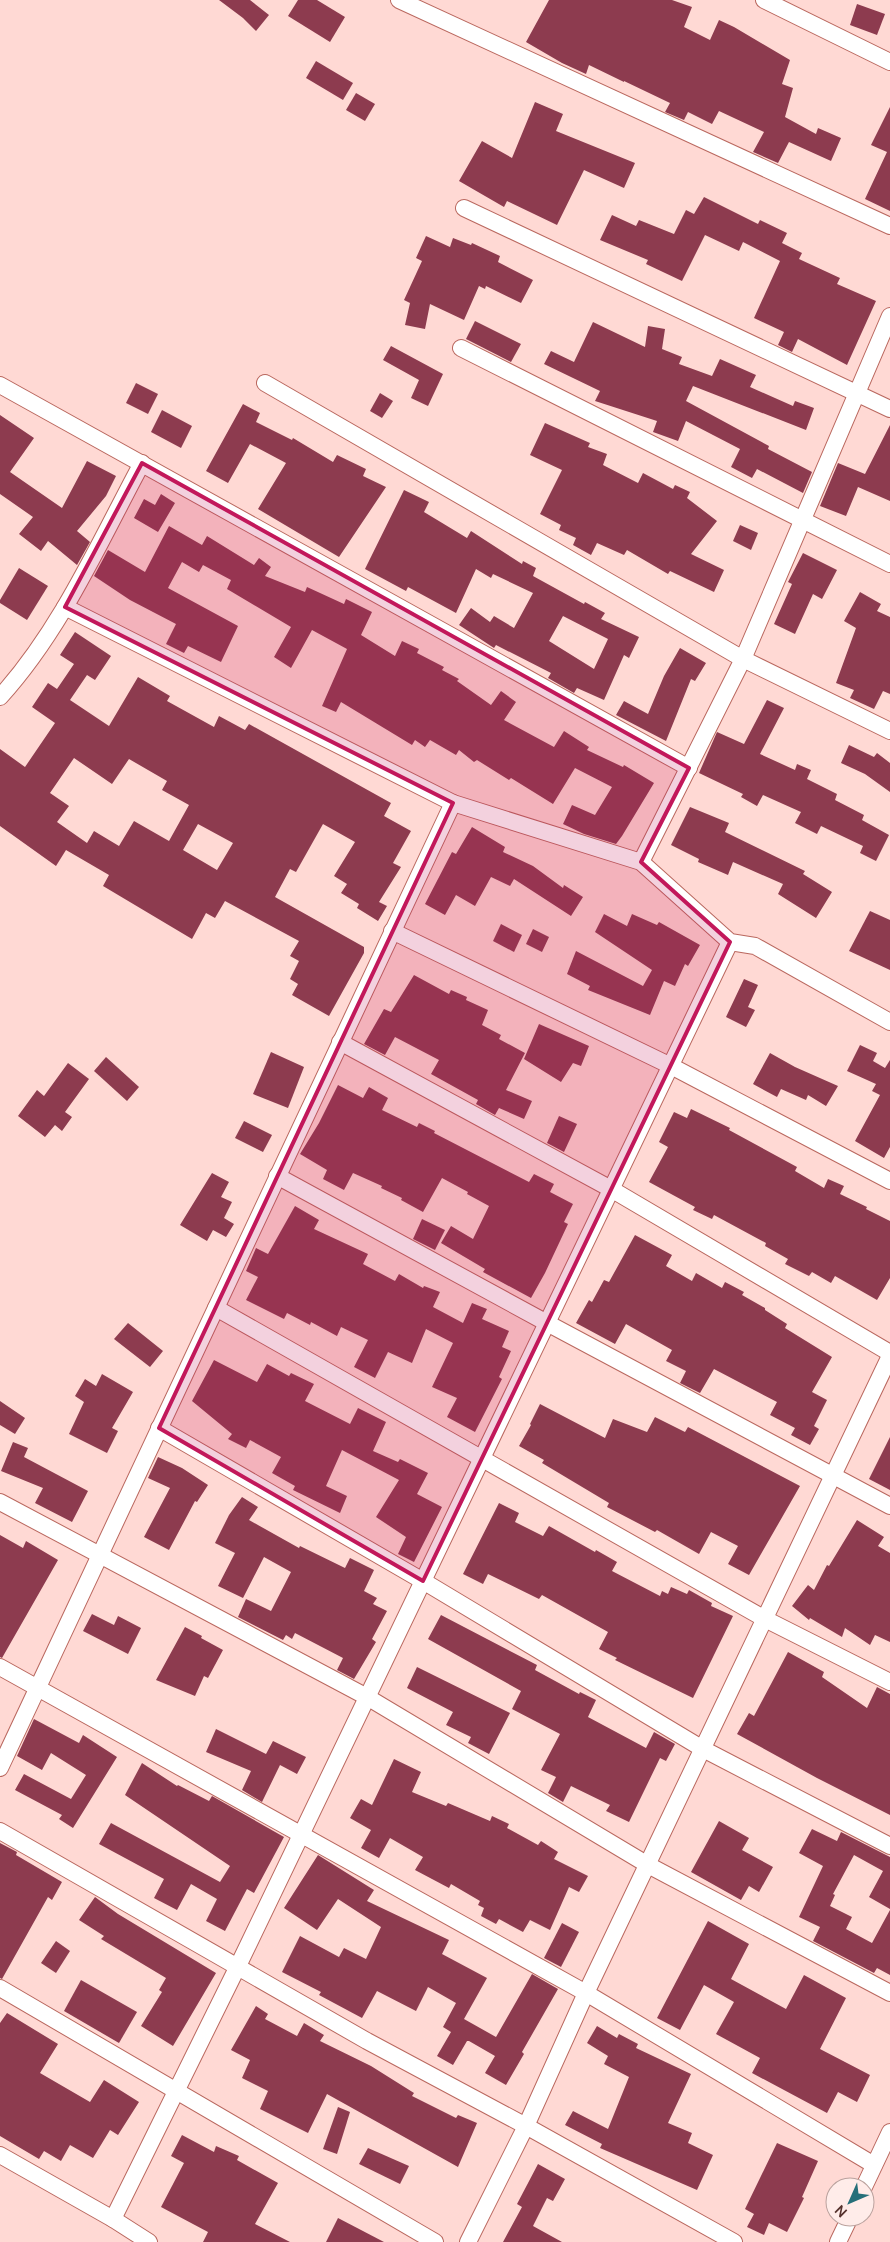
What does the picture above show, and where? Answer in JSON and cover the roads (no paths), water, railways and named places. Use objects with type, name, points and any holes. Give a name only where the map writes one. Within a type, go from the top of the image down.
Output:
[{"type":"street","points":[[398,0],[890,226]]},
{"type":"street","points":[[764,0],[890,62]]},
{"type":"street","points":[[464,208],[890,409]]},
{"type":"street","points":[[641,862],[743,659],[890,316]]},
{"type":"street","points":[[461,348],[890,564]]},
{"type":"street","points":[[265,383],[743,659],[890,731]]},
{"type":"street","points":[[0,385],[689,768]]},
{"type":"street","points":[[0,697],[21,674],[65,607],[142,463]]},
{"type":"street","points":[[65,607],[453,802],[641,862],[730,942],[755,946],[890,1022]]},
{"type":"street","points":[[0,1768],[453,802]]},
{"type":"street","points":[[392,931],[671,1066],[890,1181]]},
{"type":"street","points":[[113,2219],[238,1966],[730,942]]},
{"type":"street","points":[[340,1042],[612,1189],[890,1355],[586,1993],[526,2126],[468,2242]]},
{"type":"street","points":[[277,1176],[547,1324],[890,1506]]},
{"type":"street","points":[[216,1308],[765,1618],[890,1682]]},
{"type":"street","points":[[159,1428],[423,1581],[703,1749],[890,1846]]},
{"type":"street","points":[[0,1502],[367,1697],[648,1865],[890,1993]]},
{"type":"street","points":[[0,1667],[586,1993],[874,2165]]},
{"type":"street","points":[[0,1831],[367,2041],[526,2126],[734,2242]]},
{"type":"street","points":[[0,1988],[177,2089],[436,2242]]},
{"type":"street","points":[[869,2177],[890,2132]]},
{"type":"street","points":[[0,2155],[113,2219],[148,2242]]},
{"type":"street","points":[[838,2242],[845,2227]]}]
